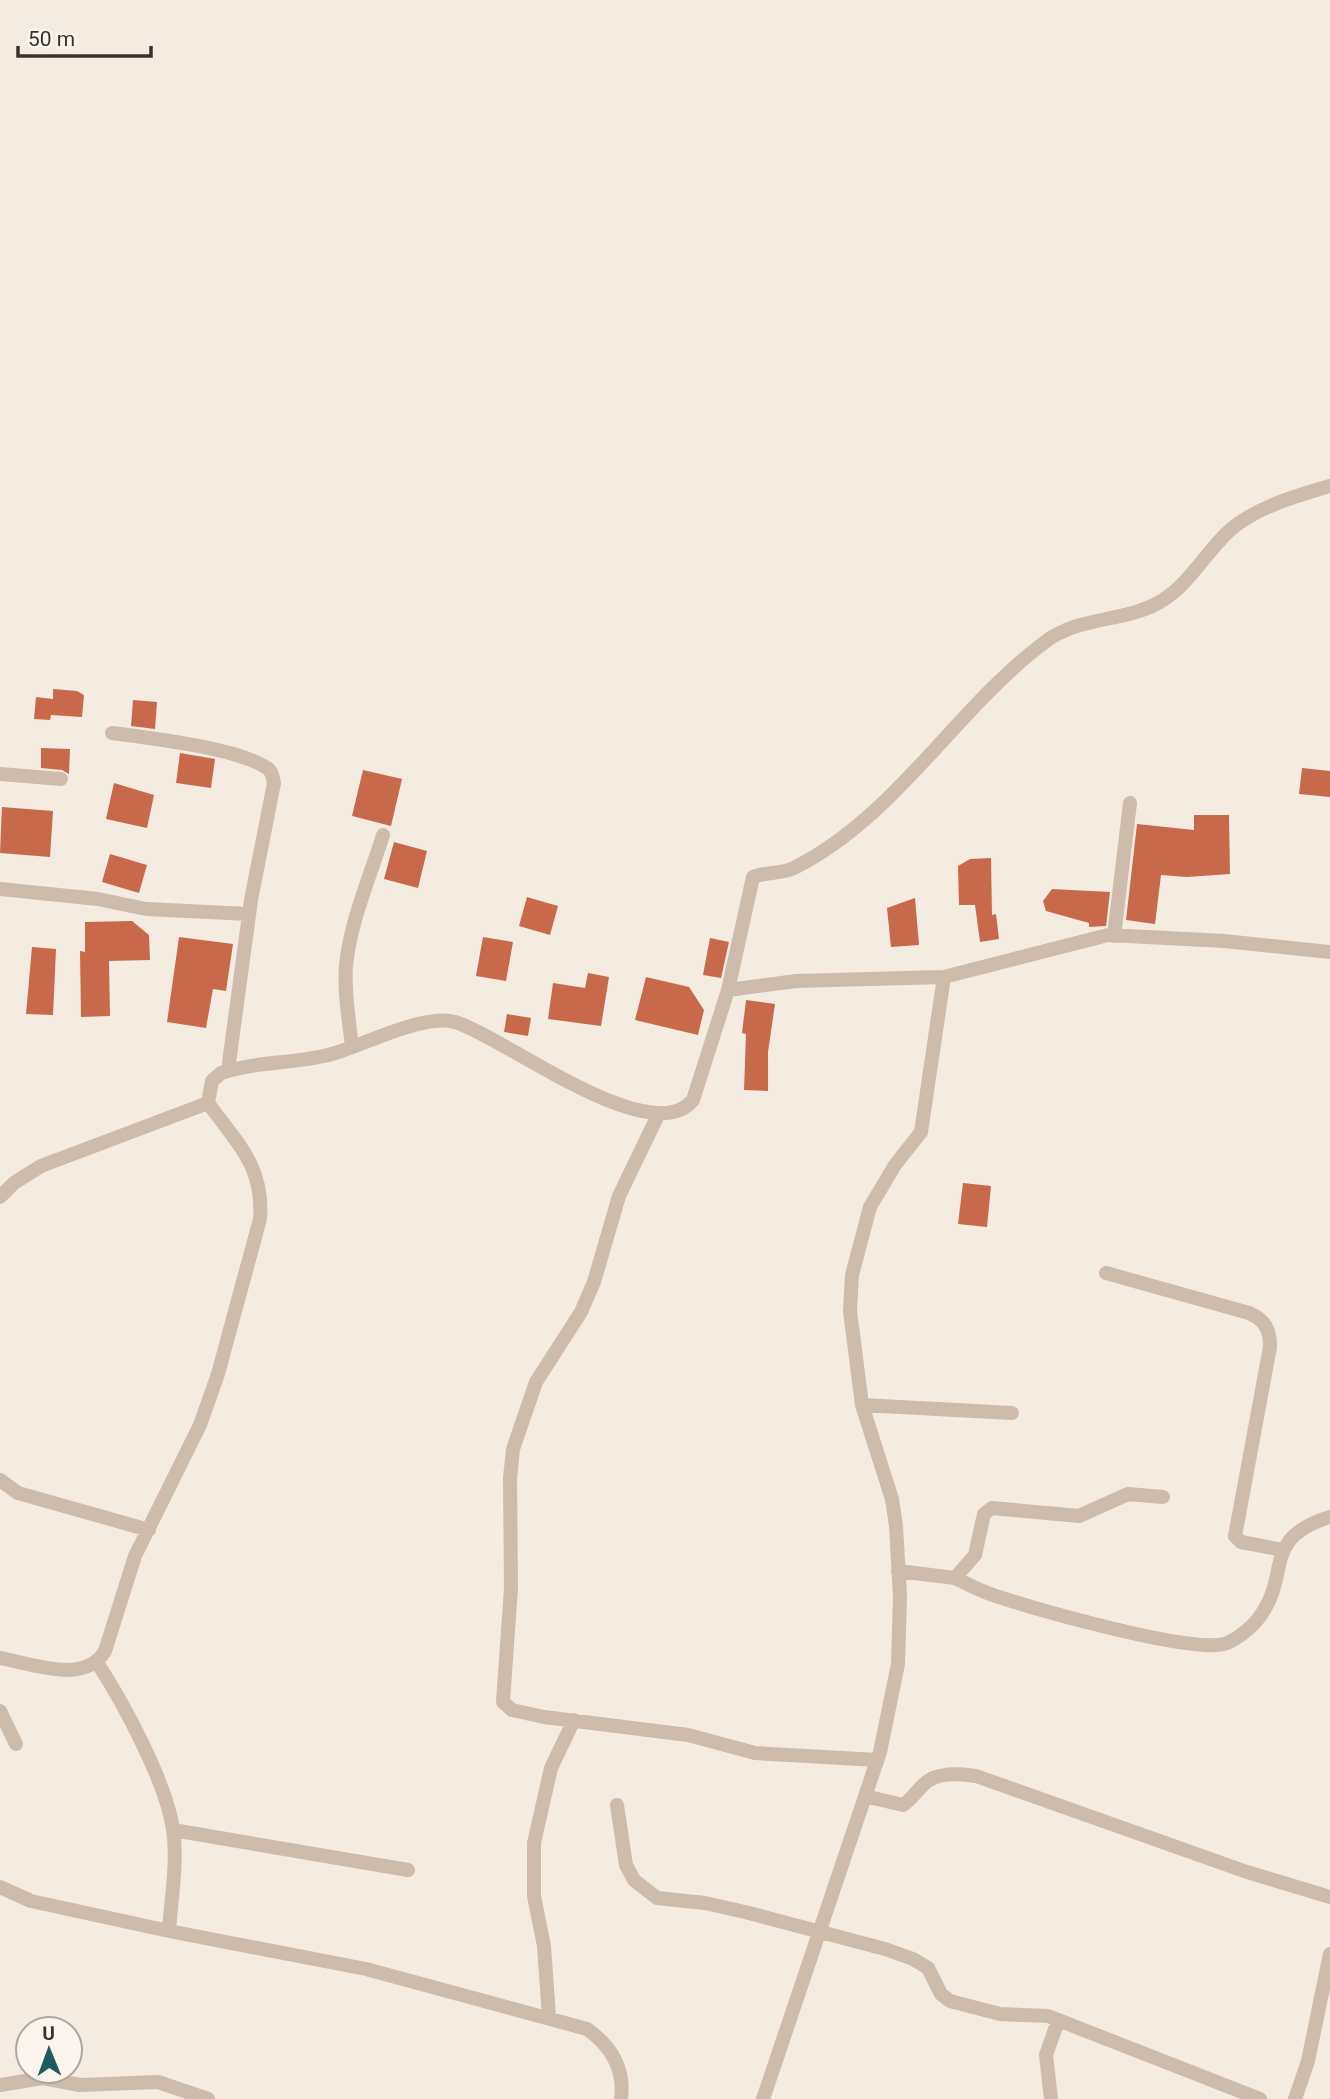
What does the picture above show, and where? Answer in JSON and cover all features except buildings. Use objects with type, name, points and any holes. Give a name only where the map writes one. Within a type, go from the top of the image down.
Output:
[{"type":"street","points":[[0,1658],[62,1670],[90,1668],[98,1664],[106,1651],[129,1572],[200,1425],[218,1374],[260,1219],[262,1200],[258,1176],[251,1160],[208,1103],[212,1081],[228,1070],[307,1059],[429,1022],[454,1022],[623,1106],[641,1112],[659,1113],[683,1109],[693,1100],[728,990],[746,916],[750,881],[757,875],[794,867],[846,834],[908,778],[1012,667],[1047,640],[1080,624],[1132,612],[1163,600],[1216,549],[1228,532],[1254,513],[1330,486]]},
{"type":"street","points":[[112,733],[227,754],[267,768],[272,774],[268,820],[249,914],[228,1070]]},
{"type":"street","points":[[0,774],[61,779]]},
{"type":"street","points":[[1114,936],[1130,803]]},
{"type":"street","points":[[352,1047],[346,966],[350,942],[383,835]]},
{"type":"street","points":[[0,889],[98,899],[146,909],[249,914]]},
{"type":"street","points":[[728,990],[796,981],[944,977],[1042,954],[1080,940],[1114,936],[1224,941],[1330,952]]},
{"type":"street","points":[[764,2099],[877,1760],[898,1664],[898,1572],[892,1499],[862,1405],[850,1311],[852,1275],[870,1207],[895,1166],[921,1132],[944,977]]},
{"type":"street","points":[[0,1197],[14,1183],[41,1166],[208,1103]]},
{"type":"street","points":[[659,1113],[619,1196],[594,1282],[581,1312],[536,1382],[513,1449],[510,1478],[512,1588],[503,1702],[512,1710],[688,1735],[755,1753],[877,1760]]},
{"type":"street","points":[[1106,1273],[1249,1313],[1259,1317],[1267,1326],[1270,1347],[1235,1536],[1241,1542],[1283,1550]]},
{"type":"street","points":[[862,1405],[1012,1413]]},
{"type":"street","points":[[0,1480],[18,1493],[149,1530]]},
{"type":"street","points":[[955,1578],[975,1555],[984,1514],[992,1508],[1079,1516],[1108,1500],[1128,1494],[1163,1497]]},
{"type":"street","points":[[898,1572],[955,1578],[1000,1598],[1121,1630],[1192,1644],[1222,1645],[1246,1630],[1265,1608],[1283,1550],[1294,1533],[1330,1517]]},
{"type":"street","points":[[98,1664],[130,1716],[169,1809],[173,1830],[169,1931]]},
{"type":"street","points":[[0,1710],[16,1744]]},
{"type":"street","points":[[549,2017],[544,1946],[534,1896],[534,1843],[536,1822],[551,1769],[573,1720]]},
{"type":"street","points":[[864,1796],[903,1805],[928,1780],[953,1774],[976,1776],[1247,1872],[1330,1897]]},
{"type":"street","points":[[617,1805],[626,1865],[634,1881],[657,1898],[705,1903],[819,1930],[913,1959],[928,1968],[941,1994],[950,2001],[1000,2014],[1038,2014],[1259,2099]]},
{"type":"street","points":[[173,1830],[408,1870]]},
{"type":"street","points":[[0,1887],[43,1904],[366,1969],[587,2029],[601,2039],[615,2056],[621,2075],[621,2099]]},
{"type":"street","points":[[1295,2099],[1308,2061],[1330,1954]]},
{"type":"street","points":[[1051,2099],[1046,2054],[1058,2021]]},
{"type":"street","points":[[0,2085],[43,2078],[80,2085],[158,2082],[208,2099]]}]
